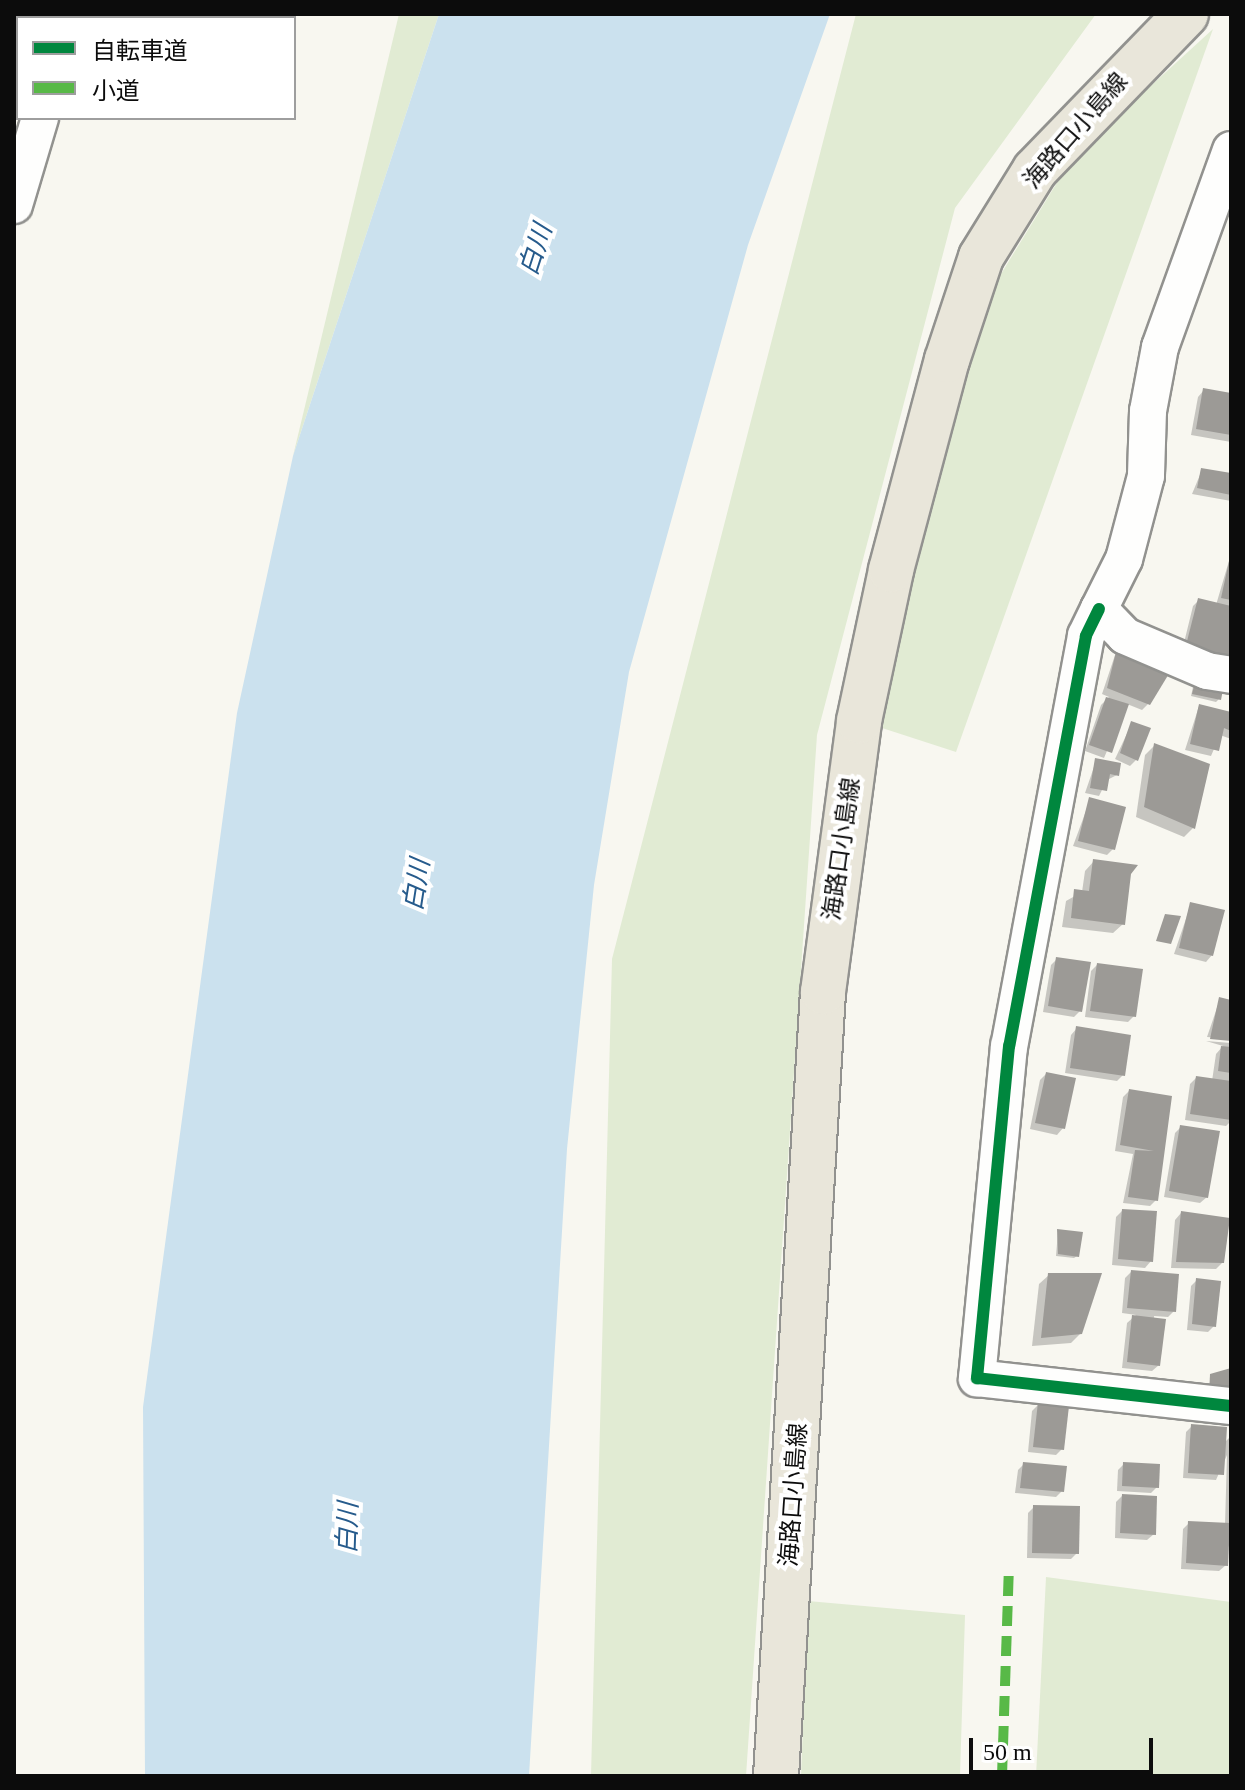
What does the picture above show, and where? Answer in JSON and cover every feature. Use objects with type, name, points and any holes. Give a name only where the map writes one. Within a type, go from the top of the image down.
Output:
[{"type":"main road","name":"海路口小島線","points":[[776,1776],[823,992],[859,721],[891,570],[947,360],[981,257],[1035,170],[1186,14]]},
{"type":"street","points":[[14,205],[39,120]]},
{"type":"street","points":[[1231,150],[1160,347],[1148,411],[1146,476],[1124,559],[1086,636],[1009,1046],[977,1378],[1231,1406]]},
{"type":"street","points":[[1099,609],[1125,636],[1207,671],[1231,675]]},
{"type":"green space","points":[[399,14],[439,14],[293,456]]},
{"type":"green space","points":[[856,14],[1096,14],[955,208],[817,735],[746,1776],[591,1776],[612,959]]},
{"type":"green space","points":[[1213,29],[956,752],[879,727],[930,503],[993,287],[1072,158]]},
{"type":"green space","points":[[1046,1577],[1231,1602],[1231,1776],[1036,1776]]},
{"type":"green space","points":[[808,1601],[965,1615],[960,1776],[801,1776]]},
{"type":"water","name":"白川","points":[[439,14],[830,14],[748,245],[629,672],[594,885],[567,1149],[529,1776],[145,1776],[143,1407],[237,713],[293,456]]},
{"type":"building","points":[[1203,388],[1231,393],[1231,435],[1196,429]]},
{"type":"building","points":[[1201,468],[1231,473],[1231,495],[1197,488]]},
{"type":"building","points":[[1231,557],[1231,600],[1221,598]]},
{"type":"building","points":[[1198,598],[1231,606],[1230,661],[1185,649]]},
{"type":"building","points":[[1118,644],[1170,672],[1150,705],[1107,688]]},
{"type":"building","points":[[1197,674],[1224,684],[1221,700],[1192,694]]},
{"type":"building","points":[[1106,697],[1129,704],[1112,753],[1089,745]]},
{"type":"building","points":[[1199,704],[1231,712],[1231,731],[1224,728],[1219,751],[1190,744]]},
{"type":"building","points":[[1131,721],[1151,728],[1138,761],[1120,753]]},
{"type":"building","points":[[1154,743],[1210,764],[1195,829],[1144,807]]},
{"type":"building","points":[[1095,758],[1121,763],[1119,776],[1110,774],[1107,791],[1090,788]]},
{"type":"building","points":[[1089,797],[1126,807],[1115,850],[1078,841]]},
{"type":"building","points":[[1093,859],[1138,865],[1131,874],[1125,925],[1071,918],[1074,889],[1089,891]]},
{"type":"building","points":[[1190,902],[1225,910],[1213,956],[1179,948]]},
{"type":"building","points":[[1165,914],[1181,916],[1171,944],[1156,941]]},
{"type":"building","points":[[1056,957],[1091,962],[1082,1012],[1048,1006]]},
{"type":"building","points":[[1097,963],[1143,969],[1136,1017],[1090,1011]]},
{"type":"building","points":[[1219,997],[1231,1000],[1231,1041],[1210,1039]]},
{"type":"building","points":[[1076,1026],[1131,1035],[1125,1076],[1070,1068]]},
{"type":"building","points":[[1221,1046],[1231,1047],[1231,1073],[1218,1071]]},
{"type":"building","points":[[1046,1072],[1076,1078],[1065,1129],[1035,1123]]},
{"type":"building","points":[[1196,1076],[1231,1081],[1231,1120],[1190,1114]]},
{"type":"building","points":[[1129,1089],[1172,1096],[1158,1201],[1128,1197],[1135,1150],[1154,1151],[1120,1145]]},
{"type":"building","points":[[1180,1125],[1220,1131],[1208,1198],[1169,1191]]},
{"type":"building","points":[[1122,1209],[1157,1211],[1153,1262],[1118,1259]]},
{"type":"building","points":[[1181,1211],[1230,1218],[1224,1263],[1176,1262]]},
{"type":"building","points":[[1057,1229],[1083,1232],[1079,1257],[1058,1254]]},
{"type":"building","points":[[1131,1270],[1179,1274],[1176,1312],[1127,1308]]},
{"type":"building","points":[[1048,1273],[1102,1273],[1082,1334],[1041,1338]]},
{"type":"building","points":[[1196,1278],[1221,1281],[1216,1327],[1192,1324]]},
{"type":"building","points":[[1132,1315],[1166,1319],[1160,1366],[1127,1362]]},
{"type":"building","points":[[1231,1368],[1231,1391],[1209,1396],[1210,1374]]},
{"type":"building","points":[[1038,1402],[1069,1406],[1064,1450],[1033,1447]]},
{"type":"building","points":[[1191,1424],[1227,1427],[1224,1475],[1188,1473]]},
{"type":"building","points":[[1023,1462],[1067,1466],[1064,1492],[1020,1488]]},
{"type":"building","points":[[1123,1462],[1160,1464],[1159,1488],[1122,1486]]},
{"type":"building","points":[[1122,1494],[1157,1496],[1156,1535],[1120,1533]]},
{"type":"building","points":[[1033,1505],[1080,1506],[1079,1554],[1032,1553]]},
{"type":"building","points":[[1188,1521],[1230,1523],[1228,1566],[1186,1563]]},
{"type":"marked path","points":[[1002,1776],[1009,1566]]},
{"type":"cycle path","points":[[1099,609],[1086,636],[1009,1046],[977,1378],[1231,1406]]}]
